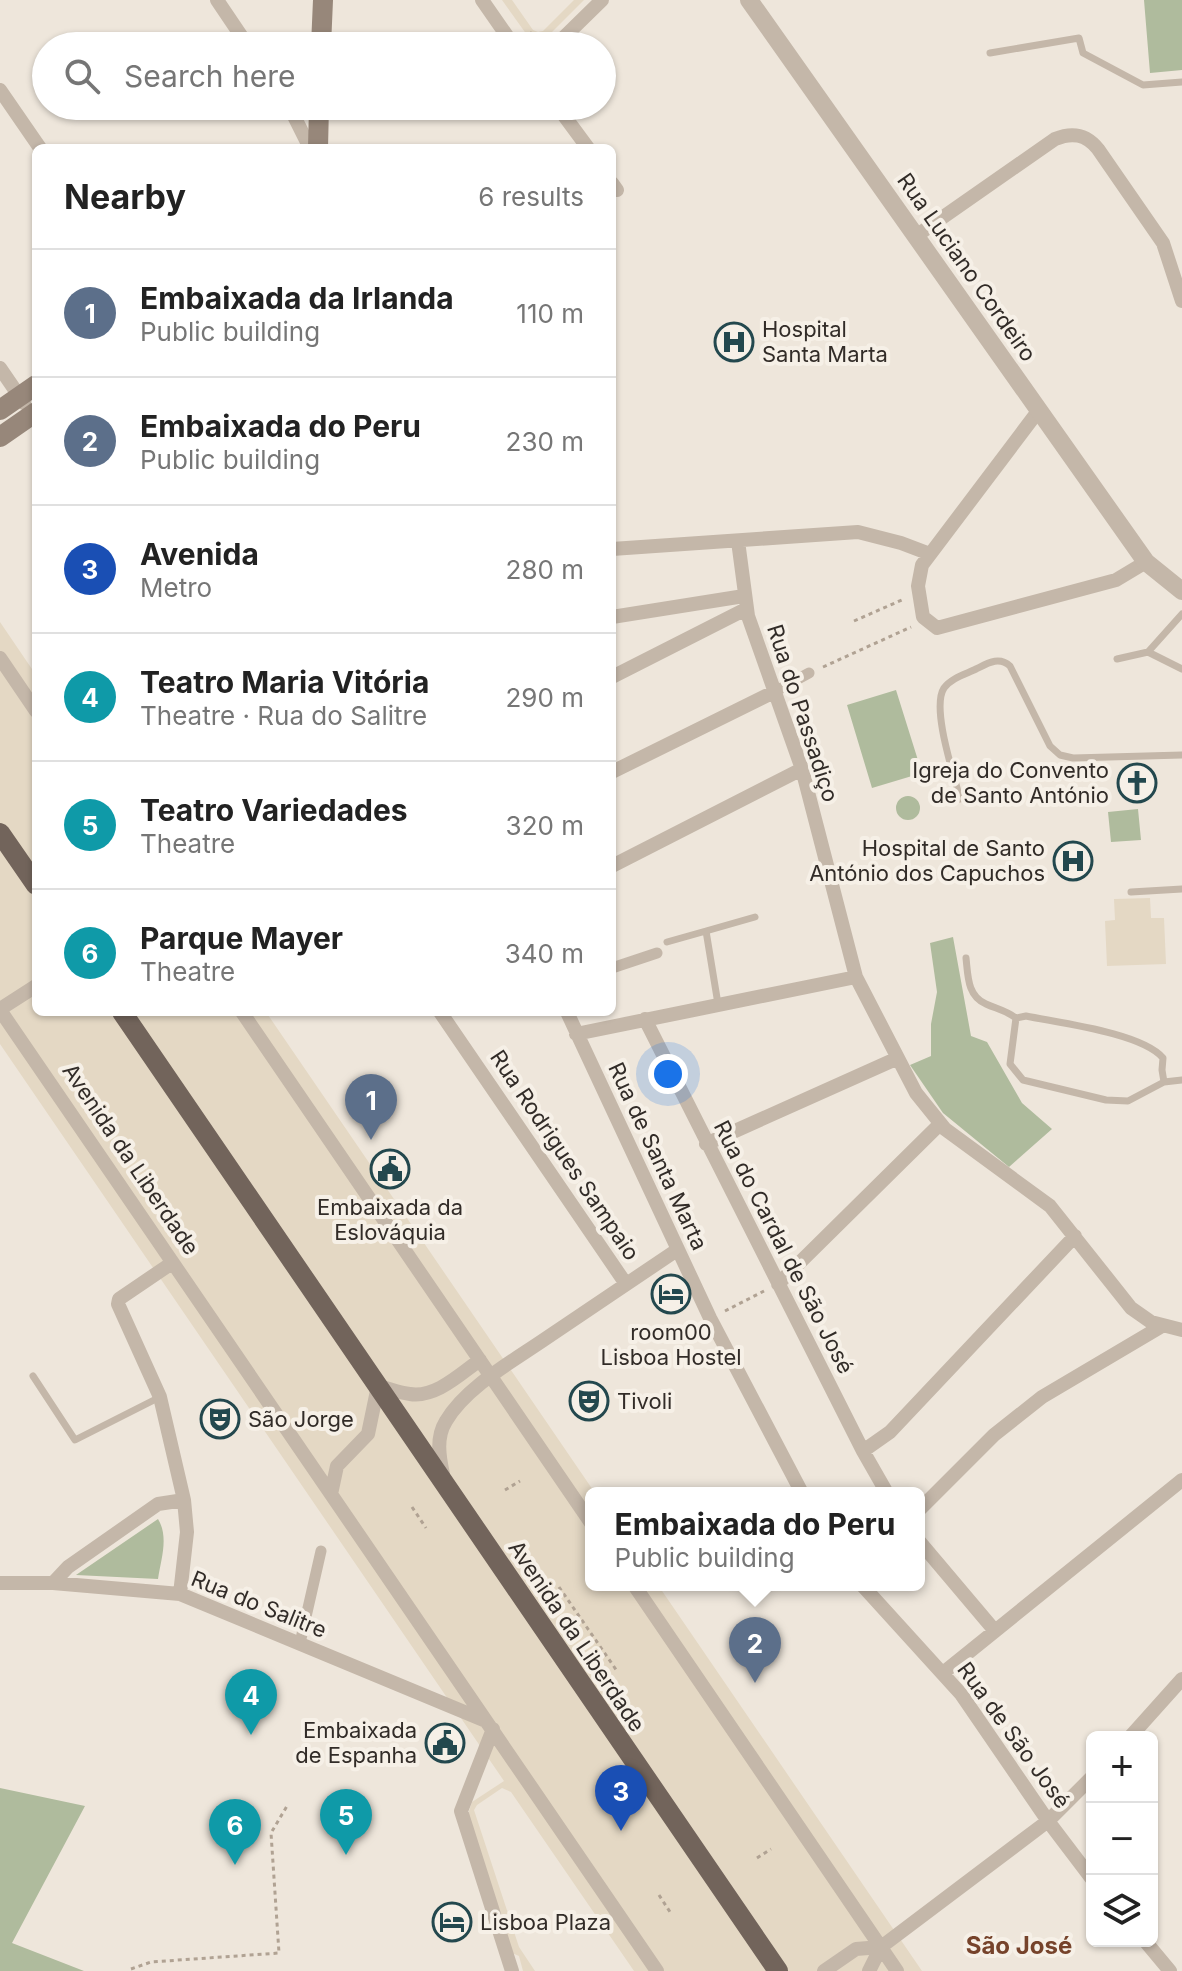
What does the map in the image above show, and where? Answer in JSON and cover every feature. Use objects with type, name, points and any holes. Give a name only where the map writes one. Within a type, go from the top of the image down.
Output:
[{"type":"main road","points":[[322,32],[323,0]]},
{"type":"main road","points":[[318,144],[319,120]]},
{"type":"main road","points":[[0,410],[28,391]]},
{"type":"main road","points":[[0,437],[32,418]]},
{"type":"main road","points":[[0,833],[32,879]]},
{"type":"main road","name":"Avenida da Liberdade","points":[[125,1016],[778,1971]]},
{"type":"street","points":[[217,0],[239,32]]},
{"type":"street","points":[[482,0],[504,32]]},
{"type":"street","points":[[569,32],[602,0]]},
{"type":"street","name":"Rua Luciano Cordeiro","points":[[749,0],[1146,562],[1182,591]]},
{"type":"street","points":[[0,90],[37,144]]},
{"type":"street","points":[[296,120],[308,144]]},
{"type":"street","points":[[567,120],[585,144]]},
{"type":"street","points":[[916,236],[1055,139],[1079,136],[1098,149],[1163,243],[1182,301]]},
{"type":"street","points":[[0,368],[28,391]]},
{"type":"street","points":[[1039,410],[922,565],[918,586],[923,617],[937,628],[1116,580],[1146,562]]},
{"type":"street","points":[[616,549],[858,532],[930,554]]},
{"type":"street","name":"Rua do Passadiço","points":[[738,541],[745,603],[802,769],[856,977],[916,1093],[940,1124],[1050,1206],[1127,1304],[1144,1318],[1182,1330]]},
{"type":"street","points":[[616,617],[745,603]]},
{"type":"street","points":[[616,675],[745,603]]},
{"type":"street","points":[[0,658],[32,705]]},
{"type":"street","points":[[616,770],[809,673]]},
{"type":"street","points":[[616,864],[802,769]]},
{"type":"street","points":[[616,967],[657,953]]},
{"type":"street","points":[[576,1034],[856,977]]},
{"type":"street","points":[[0,1010],[32,989]]},
{"type":"street","name":"Avenida da Liberdade","points":[[0,1010],[657,1971]]},
{"type":"street","points":[[245,1016],[585,1514]]},
{"type":"street","name":"Rua Rodrigues Sampaio","points":[[443,1016],[626,1284]]},
{"type":"street","name":"Rua de Santa Marta","points":[[569,1016],[710,1318]]},
{"type":"street","name":"Rua do Cardal de São José","points":[[645,1019],[706,1144],[884,1487]]},
{"type":"street","points":[[706,1144],[898,1058]]},
{"type":"street","points":[[778,1284],[940,1124]]},
{"type":"street","points":[[863,1451],[890,1432],[1075,1236]]},
{"type":"street","name":"Avenida da Liberdade","points":[[446,1486],[438,1456],[440,1437],[445,1421],[458,1406],[491,1376],[677,1250]]},
{"type":"street","points":[[172,1263],[119,1299],[118,1304],[160,1397],[184,1500],[187,1532],[180,1594]]},
{"type":"street","points":[[710,1318],[799,1487]]},
{"type":"street","points":[[925,1504],[983,1446],[1042,1397],[1162,1326]]},
{"type":"street","points":[[331,1494],[337,1466],[368,1434],[378,1386],[412,1395],[426,1393],[438,1389],[480,1360]]},
{"type":"street","points":[[943,1673],[1182,1480]]},
{"type":"street","points":[[53,1583],[68,1567],[158,1504],[184,1500]]},
{"type":"street","points":[[925,1548],[995,1631]]},
{"type":"street","points":[[300,1643],[321,1551]]},
{"type":"street","name":"Rua do Salitre","points":[[0,1583],[53,1583],[180,1594],[490,1726]]},
{"type":"street","points":[[638,1591],[897,1971]]},
{"type":"street","name":"Rua de São José","points":[[868,1591],[943,1673],[981,1720],[1048,1821],[1089,1875]]},
{"type":"street","points":[[1135,1731],[1182,1679]]},
{"type":"street","points":[[490,1726],[461,1811],[512,1971]]},
{"type":"street","points":[[869,1971],[881,1947],[1048,1821],[1086,1783]]},
{"type":"street","points":[[824,1971],[856,1949],[881,1947]]},
{"type":"street","points":[[1150,1947],[1170,1971]]},
{"type":"lane","points":[[990,53],[1079,38],[1083,53],[1143,85],[1182,82]]},
{"type":"lane","points":[[1117,659],[1148,652],[1182,614]]},
{"type":"lane","points":[[1148,652],[1182,669]]},
{"type":"lane","points":[[960,799],[940,712],[941,696],[951,681],[995,661],[1004,661],[1010,666],[1050,746],[1060,755],[1073,758],[1182,755]]},
{"type":"lane","points":[[1131,892],[1182,889]]},
{"type":"lane","points":[[667,942],[755,917]]},
{"type":"lane","points":[[706,931],[718,1006]]},
{"type":"lane","points":[[966,958],[970,989],[977,999],[1004,1009],[1016,1018],[1026,1016],[1138,1040],[1163,1058],[1164,1082]]},
{"type":"lane","points":[[1016,1018],[1010,1064],[1023,1080],[1106,1100],[1128,1101],[1164,1082],[1182,1080]]},
{"type":"lane","points":[[33,1376],[75,1440],[160,1397]]},
{"type":"path","points":[[854,621],[904,599]]},
{"type":"path","points":[[809,673],[906,629]]},
{"type":"path","points":[[710,1318],[778,1284]]},
{"type":"path","points":[[505,1490],[520,1481]]},
{"type":"path","points":[[412,1507],[426,1528]]},
{"type":"path","points":[[559,1587],[617,1671]]},
{"type":"path","points":[[131,1969],[151,1962],[279,1953],[271,1833],[287,1806]]},
{"type":"path","points":[[757,1858],[771,1849]]},
{"type":"path","points":[[659,1895],[670,1912]]},
{"type":"green space","points":[[1144,0],[1182,0],[1182,70],[1150,73]]},
{"type":"green space","points":[[896,690],[922,773],[872,788],[847,705]]},
{"type":"green space","points":[[908,796],[916,800],[920,808],[916,816],[908,820],[900,816],[896,808],[900,800]]},
{"type":"green space","points":[[1138,809],[1141,840],[1111,842],[1108,812]]},
{"type":"green space","points":[[953,937],[971,1036],[987,1042],[1022,1103],[1052,1129],[1009,1167],[943,1113],[910,1065],[931,1056],[931,1024],[937,992],[930,943]]},
{"type":"green space","points":[[158,1519],[164,1541],[158,1579],[76,1575]]},
{"type":"green space","points":[[0,1788],[85,1806],[12,1943],[84,1971],[0,1971]]},
{"type":"shaded area","points":[[502,0],[512,0],[533,30],[538,32],[525,32]]},
{"type":"shaded area","points":[[574,0],[584,0],[552,32],[538,32],[543,31]]},
{"type":"shaded area","points":[[0,622],[32,669],[32,1016],[269,1016],[591,1487],[585,1487],[585,1591],[662,1591],[922,1971],[634,1971],[511,1792],[502,1788],[474,1810],[519,1947],[535,1971],[523,1971],[519,1956],[512,1953],[468,1814],[472,1802],[504,1781],[0,1044]]},
{"type":"shaded area","points":[[1150,898],[1151,918],[1164,918],[1166,964],[1107,966],[1105,921],[1115,920],[1114,899]]},
{"type":"place","name":"Hospital Santa Marta","points":[[734,342]]},
{"type":"place","name":"Igreja do Convento de Santo António","points":[[1137,783]]},
{"type":"place","name":"Hospital de Santo António dos Capuchos","points":[[1073,861]]},
{"type":"place","name":"Embaixada da Irlanda","points":[[371,1140]]},
{"type":"place","name":"Embaixada da Eslováquia","points":[[390,1169]]},
{"type":"place","name":"room00 Lisboa Hostel","points":[[671,1294]]},
{"type":"place","name":"Tivoli","points":[[589,1401]]},
{"type":"place","name":"São Jorge","points":[[220,1419]]},
{"type":"place","name":"Embaixada do Peru","points":[[755,1683]]},
{"type":"place","name":"Teatro Maria Vitória","points":[[251,1735]]},
{"type":"place","name":"Embaixada de Espanha","points":[[445,1743]]},
{"type":"place","name":"Avenida","points":[[621,1831]]},
{"type":"place","name":"Teatro Variedades","points":[[346,1855]]},
{"type":"place","name":"Parque Mayer","points":[[235,1865]]},
{"type":"place","name":"Lisboa Plaza","points":[[452,1922]]},
{"type":"district","name":"São José","points":[[1019,1945]]}]
